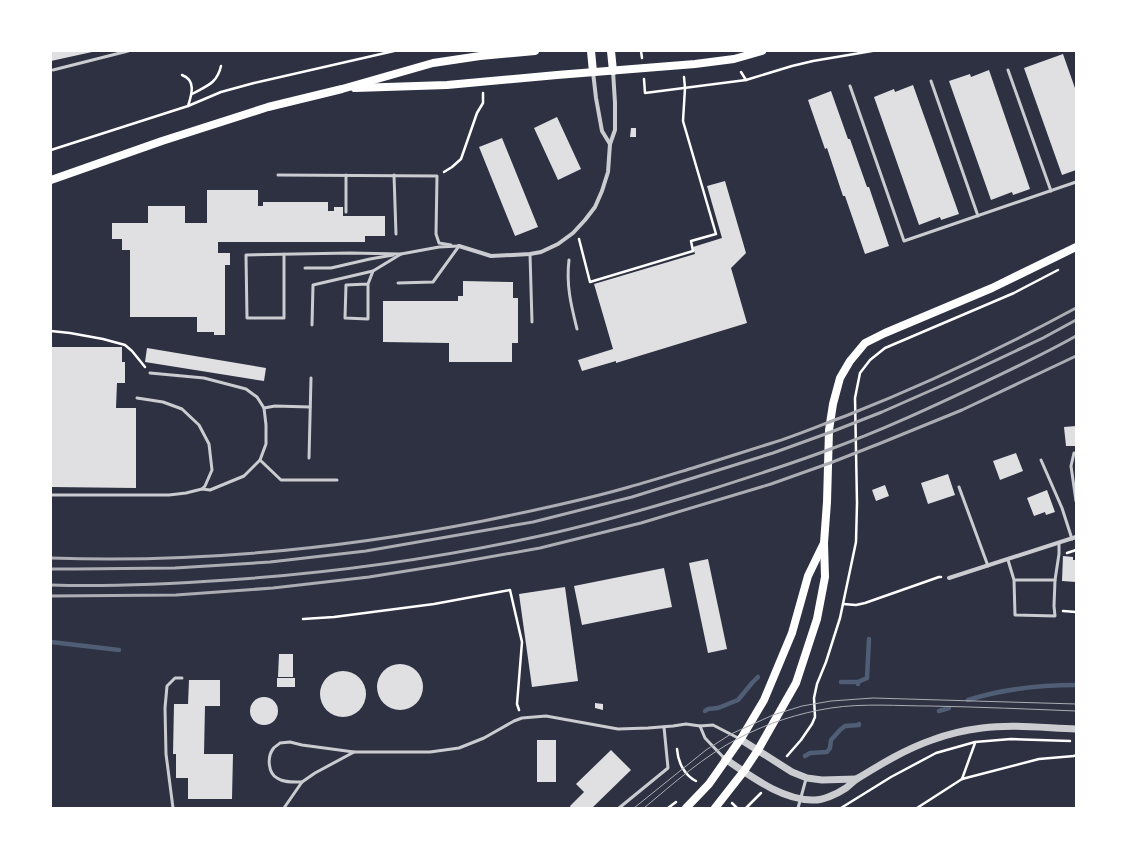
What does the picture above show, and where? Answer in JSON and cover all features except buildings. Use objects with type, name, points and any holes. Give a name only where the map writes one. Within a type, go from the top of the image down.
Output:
[{"type":"main road","points":[[51,180],[162,141],[268,107],[342,89],[433,63],[480,56],[535,51]]},
{"type":"main road","points":[[591,51],[593,72]]},
{"type":"main road","points":[[611,51],[613,71]]},
{"type":"main road","points":[[342,89],[447,85],[719,62],[762,51]]},
{"type":"main road","points":[[716,808],[758,750],[796,683],[817,619],[824,577],[829,430],[832,410],[840,378],[850,361],[865,343],[885,333],[992,288],[1074,248]]},
{"type":"main road","points":[[686,808],[709,784],[740,739],[764,700],[792,633],[808,576],[824,543]]},
{"type":"street","points":[[459,246],[491,256],[541,252],[558,244],[573,233],[585,220],[595,206],[602,192],[608,172],[610,144],[615,130],[613,71]]},
{"type":"street","points":[[593,72],[602,131],[610,144]]},
{"type":"street","points":[[949,578],[1074,538]]},
{"type":"street","points":[[725,760],[766,785],[783,793],[801,799],[814,800],[834,795],[856,779],[887,760],[910,749],[932,740],[957,733],[983,728],[1004,727],[1076,729]]},
{"type":"street","points":[[740,739],[792,772],[807,778],[822,780],[856,779]]},
{"type":"lane","points":[[53,70],[128,51]]},
{"type":"lane","points":[[1008,70],[1051,192]]},
{"type":"lane","points":[[931,81],[978,216]]},
{"type":"lane","points":[[850,86],[904,241],[1051,192],[1076,182]]},
{"type":"lane","points":[[278,175],[437,176],[436,234],[439,243],[459,246]]},
{"type":"lane","points":[[346,175],[346,212]]},
{"type":"lane","points":[[394,175],[396,234]]},
{"type":"lane","points":[[305,268],[331,268],[370,259],[439,247],[459,246]]},
{"type":"lane","points":[[398,283],[433,282],[459,246]]},
{"type":"lane","points":[[284,254],[284,318],[247,318],[246,255],[350,252],[401,254]]},
{"type":"lane","points":[[312,325],[313,285],[373,271],[401,254]]},
{"type":"lane","points":[[530,254],[532,322]]},
{"type":"lane","points":[[569,260],[567,273],[569,297],[577,329]]},
{"type":"lane","points":[[368,284],[346,285],[346,318],[368,319],[368,284],[373,271]]},
{"type":"lane","points":[[51,495],[169,496],[202,489],[210,490],[244,476],[260,460],[266,444],[264,408],[257,398],[246,389],[204,378],[150,373]]},
{"type":"lane","points":[[309,458],[311,378]]},
{"type":"lane","points":[[137,398],[163,402],[182,409],[199,425],[209,444],[212,470],[205,486],[202,489]]},
{"type":"lane","points":[[264,408],[275,406],[310,407]]},
{"type":"lane","points":[[1074,453],[1071,466],[1076,501]]},
{"type":"lane","points":[[260,460],[281,480],[337,480]]},
{"type":"lane","points":[[1041,460],[1074,538]]},
{"type":"lane","points":[[959,487],[988,566]]},
{"type":"lane","points":[[1008,560],[1014,580],[1015,615],[1055,616],[1055,580],[1059,543]]},
{"type":"lane","points":[[1014,580],[1055,580]]},
{"type":"lane","points":[[173,808],[166,754],[165,708],[167,686],[175,678],[182,678]]},
{"type":"lane","points":[[302,782],[285,781],[276,778],[270,772],[269,761],[272,750],[280,743],[290,742],[354,752],[430,752],[460,748],[484,738],[522,718],[546,716],[618,729],[664,727],[686,724],[700,726],[713,725],[740,739]]},
{"type":"lane","points":[[700,726],[705,738],[725,760]]},
{"type":"lane","points":[[619,808],[668,768],[664,727]]},
{"type":"lane","points":[[284,808],[302,782],[315,773],[354,752]]},
{"type":"lane","points":[[798,808],[807,778]]},
{"type":"path","points":[[51,150],[188,106],[221,92],[394,51]]},
{"type":"path","points":[[645,93],[746,80],[813,61],[872,51]]},
{"type":"path","points":[[192,94],[202,90],[216,79],[220,72],[221,66]]},
{"type":"path","points":[[741,72],[746,80]]},
{"type":"path","points":[[182,75],[187,77],[192,84],[192,94],[188,106]]},
{"type":"path","points":[[573,233],[579,240],[590,282],[693,250],[691,241],[716,234],[683,121],[685,88],[684,77]]},
{"type":"path","points":[[437,176],[452,167],[461,159],[477,113],[483,103],[483,93]]},
{"type":"path","points":[[788,754],[801,740],[812,724],[815,716],[814,698],[817,684],[826,662],[837,625],[856,542],[857,504],[855,398],[860,373],[870,360],[885,348],[1014,294],[1062,268]]},
{"type":"path","points":[[51,331],[103,339],[125,346],[132,351],[150,373]]},
{"type":"path","points":[[842,604],[856,605],[865,603],[939,577],[949,578]]},
{"type":"path","points":[[303,619],[434,604],[510,590],[522,642],[517,704],[522,718]]},
{"type":"path","points":[[1055,610],[1076,612]]},
{"type":"path","points":[[841,808],[891,777],[936,753],[975,742],[1011,739],[1076,741]]},
{"type":"path","points":[[962,779],[975,742]]},
{"type":"path","points":[[677,749],[679,763],[694,780]]},
{"type":"path","points":[[917,808],[962,779],[1038,759],[1076,755]]},
{"type":"waterway","points":[[858,684],[858,682],[867,678],[869,639]]},
{"type":"waterway","points":[[51,642],[119,650]]},
{"type":"waterway","points":[[705,711],[708,709],[718,708],[738,700],[758,677]]},
{"type":"waterway","points":[[841,682],[858,682]]},
{"type":"waterway","points":[[968,700],[1021,688],[1076,685]]},
{"type":"waterway","points":[[939,711],[949,708]]},
{"type":"waterway","points":[[805,756],[810,753],[827,752],[830,748],[831,740],[840,730],[845,726],[859,724]]},
{"type":"tram line","points":[[634,808],[706,750],[731,734],[773,715],[802,706],[831,701],[873,698],[1076,704]]},
{"type":"tram line","points":[[644,808],[690,770],[726,745],[761,728],[784,719],[807,713],[843,706],[868,705],[1076,711]]},
{"type":"railway","points":[[51,558],[159,558],[268,552],[430,531],[538,510],[575,501],[646,482],[791,437],[906,391],[964,365],[1076,308]]},
{"type":"railway","points":[[51,569],[175,568],[270,562],[366,551],[533,522],[632,497],[773,453],[831,432],[882,412],[950,382],[1043,338],[1076,320]]},
{"type":"railway","points":[[51,585],[95,586],[162,584],[267,577],[344,569],[459,552],[578,527],[643,510],[706,491],[848,443],[966,391],[1031,360],[1076,336]]},
{"type":"railway","points":[[51,596],[176,595],[273,588],[369,577],[540,548],[641,523],[771,484],[830,463],[962,410],[1076,356]]}]
